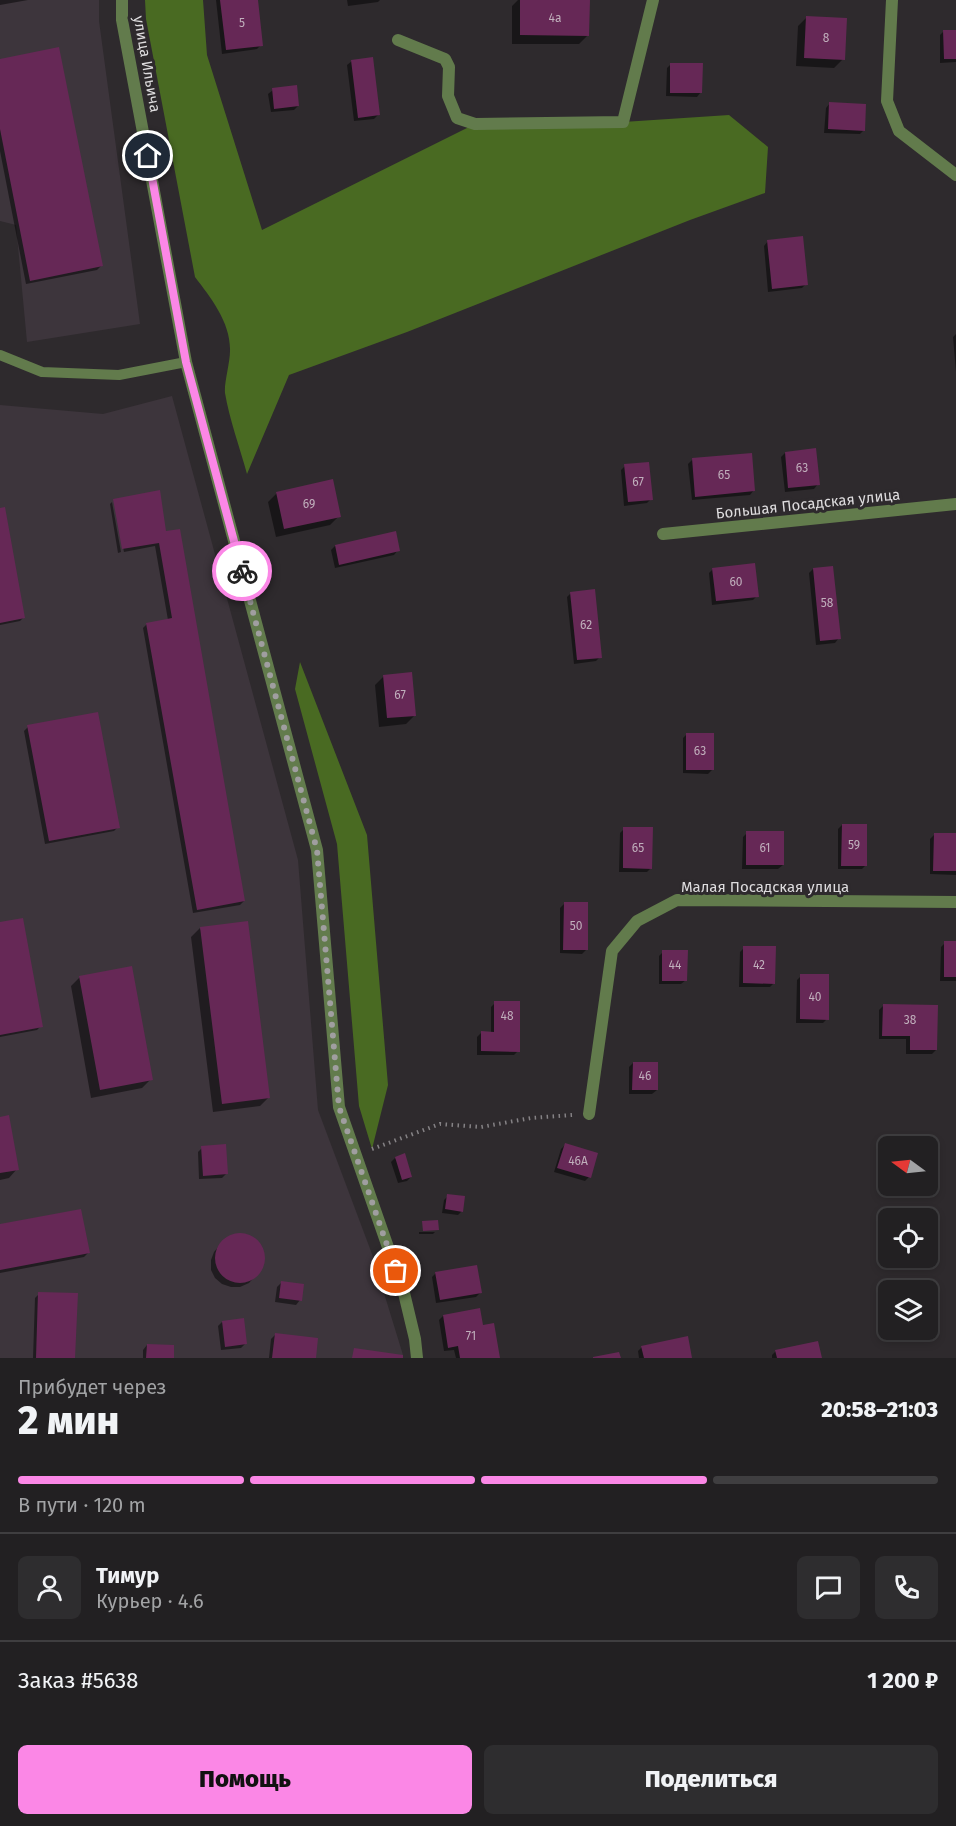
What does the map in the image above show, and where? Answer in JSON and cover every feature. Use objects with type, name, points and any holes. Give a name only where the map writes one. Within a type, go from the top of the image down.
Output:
[{"type":"street","name":"улица Ильича","points":[[122,0],[122,20],[186,362],[317,850],[339,1107],[404,1293],[417,1358]]},
{"type":"street","points":[[398,40],[445,59],[449,67],[448,96],[457,118],[475,124],[623,122],[653,0]]},
{"type":"street","points":[[892,0],[887,101],[898,131],[956,175]]},
{"type":"street","name":"Большая Посадская улица","points":[[663,534],[956,504]]},
{"type":"street","name":"Малая Посадская улица","points":[[589,1114],[612,951],[637,921],[677,900],[956,902]]},
{"type":"lane","points":[[0,356],[42,372],[120,375],[186,362]]},
{"type":"path","points":[[354,1153],[372,1149],[440,1124],[481,1127],[531,1118],[589,1114]]},
{"type":"shaded area","points":[[0,0],[99,0],[99,21],[140,324],[27,342],[16,225],[0,221]]},
{"type":"shaded area","points":[[172,396],[298,860],[318,1110],[372,1254],[403,1358],[0,1358],[0,405],[103,414]]},
{"type":"green space","points":[[145,0],[203,0],[207,55],[262,230],[475,124],[623,122],[729,115],[768,147],[765,193],[690,220],[407,332],[289,375],[247,474],[225,393],[230,356],[227,331],[219,311],[195,277],[146,19]]},
{"type":"green space","points":[[300,662],[367,835],[388,1085],[372,1149],[359,1106],[337,844],[295,689]]},
{"type":"building","points":[[220,0],[258,0],[263,46],[226,50]]},
{"type":"building","points":[[520,0],[590,0],[589,36],[520,35]]},
{"type":"building","points":[[806,16],[847,18],[845,60],[804,58]]},
{"type":"building","points":[[943,30],[956,30],[956,59],[944,59]]},
{"type":"building","points":[[59,47],[103,266],[30,281],[0,129],[0,59]]},
{"type":"building","points":[[373,57],[380,115],[358,118],[351,60]]},
{"type":"building","points":[[670,63],[703,63],[702,93],[670,93]]},
{"type":"building","points":[[297,85],[299,106],[274,109],[272,88]]},
{"type":"building","points":[[829,102],[866,104],[865,131],[828,129]]},
{"type":"building","points":[[803,236],[808,285],[772,289],[767,240]]},
{"type":"building","points":[[816,448],[820,485],[788,488],[785,452]]},
{"type":"building","points":[[752,453],[755,491],[695,497],[692,458]]},
{"type":"building","points":[[649,462],[653,500],[628,502],[624,464]]},
{"type":"building","points":[[333,479],[341,517],[284,529],[276,492]]},
{"type":"building","points":[[160,490],[166,531],[180,529],[245,901],[197,910],[146,623],[172,618],[159,543],[122,549],[113,499]]},
{"type":"building","points":[[5,507],[25,618],[0,623],[0,508]]},
{"type":"building","points":[[396,531],[400,551],[339,565],[335,545]]},
{"type":"building","points":[[755,563],[759,597],[716,601],[712,568]]},
{"type":"building","points":[[833,566],[841,639],[820,641],[813,568]]},
{"type":"building","points":[[595,589],[602,658],[577,660],[570,592]]},
{"type":"building","points":[[412,672],[416,716],[387,718],[383,675]]},
{"type":"building","points":[[98,712],[120,828],[49,841],[27,725]]},
{"type":"building","points":[[686,733],[714,733],[714,770],[686,770]]},
{"type":"building","points":[[842,824],[867,824],[867,866],[841,866]]},
{"type":"building","points":[[623,827],[653,827],[652,869],[623,868]]},
{"type":"building","points":[[746,831],[784,831],[784,865],[746,865]]},
{"type":"building","points":[[934,833],[956,833],[956,871],[933,871]]},
{"type":"building","points":[[564,902],[588,902],[588,950],[563,950]]},
{"type":"building","points":[[23,918],[43,1027],[0,1035],[0,922]]},
{"type":"building","points":[[248,921],[270,1098],[222,1104],[200,927]]},
{"type":"building","points":[[944,941],[956,941],[956,977],[944,977]]},
{"type":"building","points":[[743,946],[776,946],[775,984],[743,983]]},
{"type":"building","points":[[662,950],[688,950],[687,981],[662,981]]},
{"type":"building","points":[[132,966],[153,1080],[100,1090],[79,976]]},
{"type":"building","points":[[800,974],[829,974],[829,1020],[800,1019]]},
{"type":"building","points":[[494,1001],[520,1001],[520,1052],[481,1051],[481,1031],[494,1032]]},
{"type":"building","points":[[883,1004],[938,1005],[937,1050],[910,1050],[910,1036],[882,1036]]},
{"type":"building","points":[[633,1062],[658,1062],[658,1090],[632,1090]]},
{"type":"building","points":[[9,1115],[19,1170],[0,1173],[0,1117]]},
{"type":"building","points":[[565,1143],[598,1153],[591,1178],[557,1168]]},
{"type":"building","points":[[226,1144],[228,1174],[203,1176],[201,1146]]},
{"type":"building","points":[[405,1153],[412,1177],[402,1180],[395,1157]]},
{"type":"building","points":[[447,1194],[465,1196],[463,1212],[445,1209]]},
{"type":"building","points":[[81,1209],[90,1253],[0,1270],[0,1224]]},
{"type":"building","points":[[438,1220],[439,1230],[423,1231],[422,1221]]},
{"type":"building","points":[[235,1233],[245,1233],[258,1240],[265,1253],[265,1263],[258,1276],[245,1283],[235,1283],[226,1279],[219,1272],[215,1263],[215,1253],[219,1244],[226,1237]]},
{"type":"building","points":[[477,1265],[482,1293],[440,1300],[435,1272]]},
{"type":"building","points":[[281,1281],[304,1284],[302,1301],[279,1298]]},
{"type":"building","points":[[38,1292],[78,1293],[75,1358],[36,1358]]},
{"type":"building","points":[[480,1308],[483,1325],[494,1323],[500,1358],[460,1358],[458,1346],[448,1348],[443,1315]]},
{"type":"building","points":[[244,1318],[247,1344],[225,1347],[222,1321]]},
{"type":"building","points":[[275,1333],[318,1338],[316,1358],[272,1358]]},
{"type":"building","points":[[688,1336],[692,1358],[644,1358],[641,1346]]},
{"type":"building","points":[[818,1341],[822,1358],[777,1358],[775,1350]]},
{"type":"building","points":[[147,1344],[174,1345],[174,1358],[146,1358]]},
{"type":"building","points":[[354,1348],[403,1355],[403,1358],[352,1358]]},
{"type":"building","points":[[619,1352],[621,1358],[593,1358],[593,1357]]},
{"type":"way so far","points":[[242,571],[317,850],[339,1107],[396,1271]]},
{"type":"route","points":[[148,156],[186,362],[242,571]]}]
